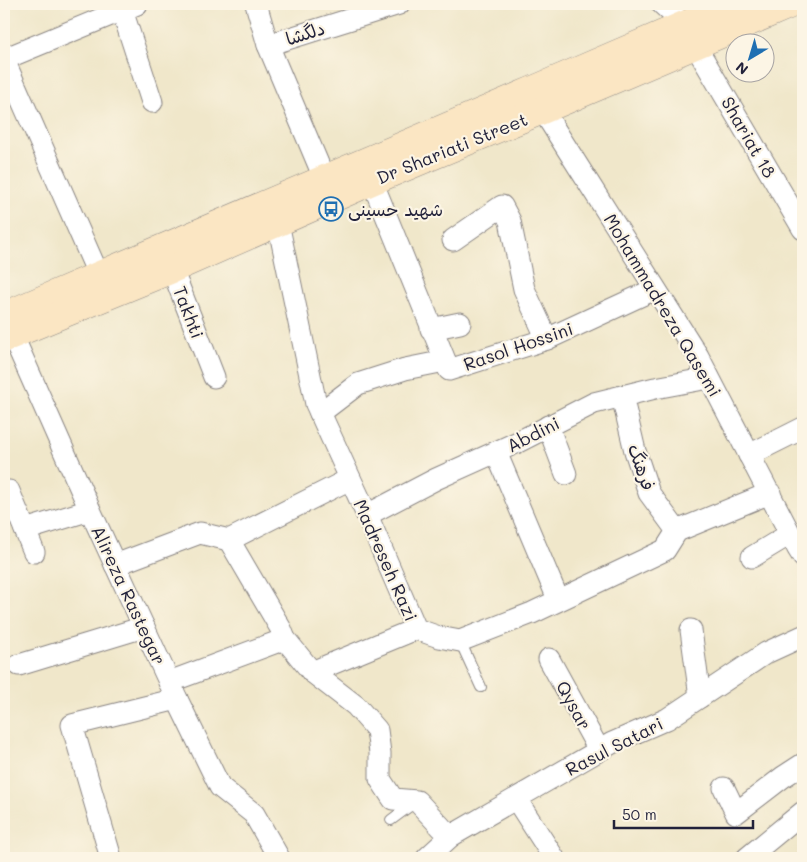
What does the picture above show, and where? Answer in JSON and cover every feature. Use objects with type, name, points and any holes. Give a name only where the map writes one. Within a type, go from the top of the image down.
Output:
[{"type":"main road","name":"Dr Shariati Street","points":[[690,34],[733,4]]},
{"type":"main road","name":"Dr Shariati Street","points":[[6,326],[167,259],[690,34],[791,4]]},
{"type":"street","points":[[256,4],[268,45],[329,189]]},
{"type":"street","name":"دلگشا","points":[[268,45],[399,4]]},
{"type":"street","name":"Shariat 18","points":[[662,4],[690,34],[803,228]]},
{"type":"street","points":[[102,286],[4,60],[130,7],[152,102]]},
{"type":"street","name":"Mohammadreza Qasemi","points":[[537,101],[698,356],[803,557]]},
{"type":"street","name":"Rasol Hossini","points":[[367,172],[449,370],[547,339],[655,290]]},
{"type":"street","points":[[453,240],[502,206],[510,221],[524,289],[547,339]]},
{"type":"street","name":"Madreseh Razi","points":[[274,212],[316,404],[416,630],[439,637],[460,640]]},
{"type":"street","name":"Takhti","points":[[167,259],[214,377]]},
{"type":"street","points":[[432,329],[460,323]]},
{"type":"street","name":"Alireza Rastegar","points":[[6,326],[173,690],[220,787],[254,814],[279,858]]},
{"type":"street","points":[[320,413],[358,384],[405,369],[445,361]]},
{"type":"street","name":"Abdini","points":[[367,516],[436,479],[496,452],[594,403],[655,388],[709,378]]},
{"type":"street","name":"فرهنگ","points":[[622,396],[635,451],[650,493],[677,531]]},
{"type":"street","points":[[548,426],[566,474]]},
{"type":"street","points":[[749,455],[803,428]]},
{"type":"street","points":[[496,452],[558,599]]},
{"type":"street","points":[[115,565],[200,533],[229,540],[350,479]]},
{"type":"street","points":[[9,491],[34,552]]},
{"type":"street","points":[[460,640],[532,613],[558,599],[665,550],[677,531],[770,493]]},
{"type":"street","points":[[24,530],[90,510]]},
{"type":"street","points":[[752,557],[790,534]]},
{"type":"street","points":[[229,540],[285,639],[312,672],[356,706],[377,730],[380,753],[380,779],[393,800],[417,801],[442,828],[441,850]]},
{"type":"street","points":[[19,665],[144,627]]},
{"type":"street","points":[[312,672],[416,630]]},
{"type":"street","points":[[691,630],[700,698]]},
{"type":"street","name":"Rasul Satari","points":[[441,850],[516,799],[612,743],[667,719],[766,653],[803,636]]},
{"type":"street","points":[[111,858],[72,725],[173,690],[285,639]]},
{"type":"street","name":"Qysar","points":[[549,659],[599,750]]},
{"type":"street","points":[[724,788],[736,813],[803,764]]},
{"type":"street","points":[[516,799],[554,858]]},
{"type":"street","points":[[747,858],[803,812]]},
{"type":"lane","points":[[460,640],[481,687]]},
{"type":"lane","points":[[391,820],[417,801]]},
{"type":"place","name":"شهید حسینی","points":[[331,209]]}]
